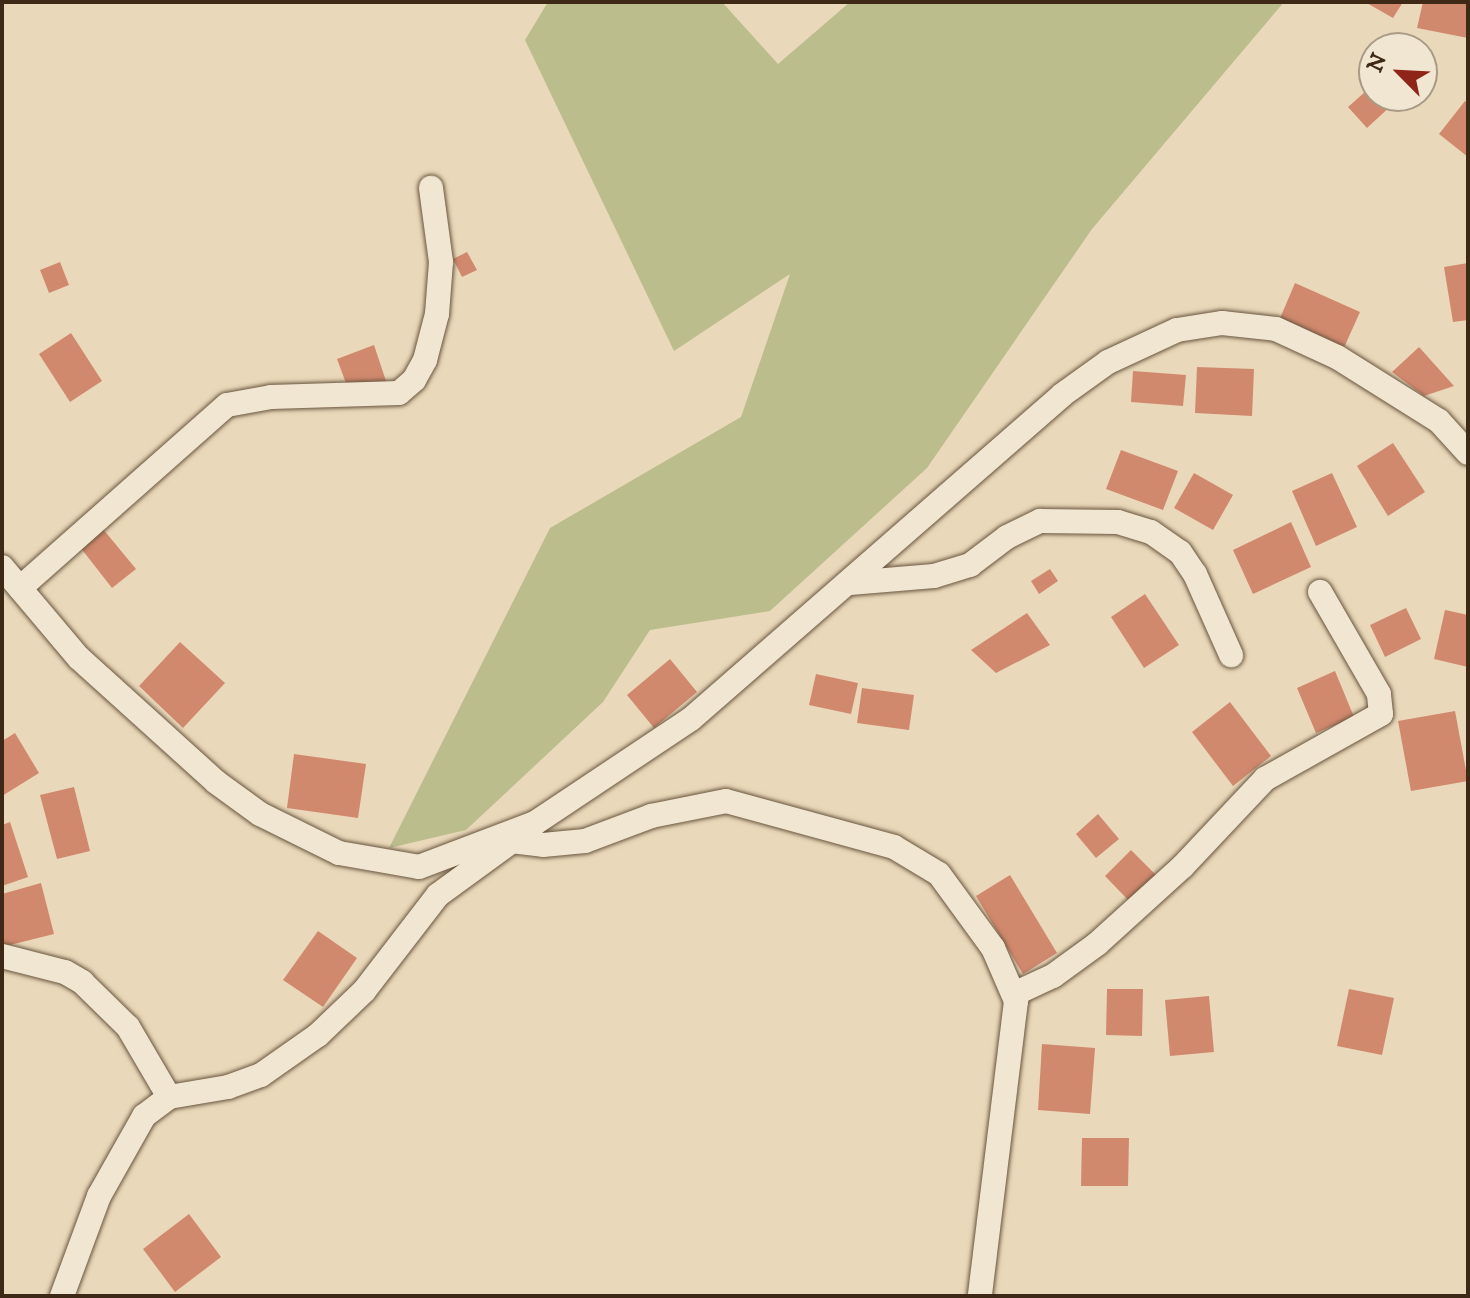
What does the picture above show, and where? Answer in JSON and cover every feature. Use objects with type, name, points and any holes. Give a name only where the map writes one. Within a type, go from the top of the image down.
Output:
[{"type":"street","points":[[20,588],[227,405],[271,397],[399,393],[414,380],[425,360],[437,314],[441,262],[431,188]]},
{"type":"street","points":[[62,1296],[99,1196],[124,1143],[144,1116],[169,1097],[228,1087],[261,1075],[318,1035],[364,991],[438,895],[535,823],[691,719],[1062,395],[1108,362],[1177,330],[1222,323],[1276,329],[1337,357],[1439,421],[1468,453]]},
{"type":"street","points":[[850,583],[934,576],[970,565],[1007,537],[1040,521],[1118,522],[1151,532],[1180,552],[1195,574],[1231,655]]},
{"type":"street","points":[[2,567],[79,658],[174,748],[260,814],[339,853],[419,867],[535,823]]},
{"type":"street","points":[[1014,994],[1053,976],[1097,944],[1183,866],[1265,779],[1381,714],[1379,694],[1320,592]]},
{"type":"street","points":[[511,841],[543,845],[585,841],[651,816],[726,801],[894,847],[923,860],[957,895],[993,948],[1014,994],[980,1296]]},
{"type":"street","points":[[2,956],[65,972],[82,982],[128,1027],[169,1097]]},
{"type":"green space","points":[[548,2],[722,2],[778,64],[850,2],[1284,2],[1092,229],[927,468],[770,611],[650,630],[603,702],[466,830],[389,848],[550,528],[741,417],[790,274],[674,351],[525,40]]},
{"type":"building","points":[[1365,2],[1403,2],[1393,18]]},
{"type":"building","points":[[1423,2],[1468,2],[1468,38],[1417,28]]},
{"type":"building","points":[[1358,98],[1358,112],[1384,112],[1367,128],[1348,107]]},
{"type":"building","points":[[1465,101],[1468,103],[1468,157],[1439,134]]},
{"type":"building","points":[[467,252],[477,270],[462,277],[453,259]]},
{"type":"building","points":[[60,262],[69,285],[49,293],[40,270]]},
{"type":"building","points":[[1468,263],[1468,320],[1453,322],[1444,267]]},
{"type":"building","points":[[1295,283],[1360,312],[1342,352],[1278,323]]},
{"type":"building","points":[[71,333],[102,381],[70,402],[39,354]]},
{"type":"building","points":[[374,345],[386,381],[350,394],[337,359]]},
{"type":"building","points":[[1419,347],[1454,386],[1424,396],[1392,372]]},
{"type":"building","points":[[1197,367],[1254,369],[1252,416],[1195,413]]},
{"type":"building","points":[[1133,371],[1186,375],[1183,406],[1131,402]]},
{"type":"building","points":[[1393,443],[1425,492],[1388,516],[1357,466]]},
{"type":"building","points":[[1121,450],[1178,471],[1163,510],[1106,489]]},
{"type":"building","points":[[1194,473],[1233,495],[1213,530],[1174,508]]},
{"type":"building","points":[[1332,473],[1357,527],[1316,546],[1292,491]]},
{"type":"building","points":[[1291,522],[1311,567],[1253,594],[1233,550]]},
{"type":"building","points":[[103,529],[136,569],[112,588],[80,547]]},
{"type":"building","points":[[1050,569],[1058,581],[1039,594],[1031,581]]},
{"type":"building","points":[[1145,594],[1179,645],[1144,668],[1111,617]]},
{"type":"building","points":[[1406,608],[1421,639],[1385,657],[1370,625]]},
{"type":"building","points":[[1445,610],[1468,615],[1468,667],[1434,659]]},
{"type":"building","points":[[1027,613],[1050,645],[996,673],[971,650]]},
{"type":"building","points":[[180,642],[225,683],[183,728],[139,686]]},
{"type":"building","points":[[670,659],[697,692],[654,728],[627,695]]},
{"type":"building","points":[[1335,671],[1354,717],[1316,733],[1297,688]]},
{"type":"building","points":[[816,674],[858,683],[851,714],[809,705]]},
{"type":"building","points":[[862,688],[914,695],[909,730],[857,723]]},
{"type":"building","points":[[1230,702],[1271,756],[1233,786],[1192,732]]},
{"type":"building","points":[[1455,711],[1468,781],[1411,791],[1398,721]]},
{"type":"building","points":[[15,733],[39,773],[2,796],[2,741]]},
{"type":"building","points":[[294,754],[366,764],[358,818],[287,808]]},
{"type":"building","points":[[74,787],[90,851],[57,859],[40,795]]},
{"type":"building","points":[[1098,814],[1119,839],[1096,858],[1076,834]]},
{"type":"building","points":[[10,822],[28,877],[2,886],[2,825]]},
{"type":"building","points":[[1131,850],[1157,876],[1131,903],[1105,876]]},
{"type":"building","points":[[1010,875],[1057,953],[1023,974],[976,896]]},
{"type":"building","points":[[41,883],[54,934],[2,947],[2,894]]},
{"type":"building","points":[[318,931],[357,958],[323,1007],[283,980]]},
{"type":"building","points":[[1107,989],[1143,989],[1142,1036],[1106,1035]]},
{"type":"building","points":[[1349,989],[1394,998],[1382,1055],[1337,1046]]},
{"type":"building","points":[[1209,996],[1214,1052],[1170,1056],[1165,1000]]},
{"type":"building","points":[[1042,1044],[1095,1048],[1090,1114],[1038,1110]]},
{"type":"building","points":[[1082,1138],[1129,1138],[1128,1186],[1081,1186]]},
{"type":"building","points":[[189,1214],[221,1257],[175,1292],[143,1249]]}]
